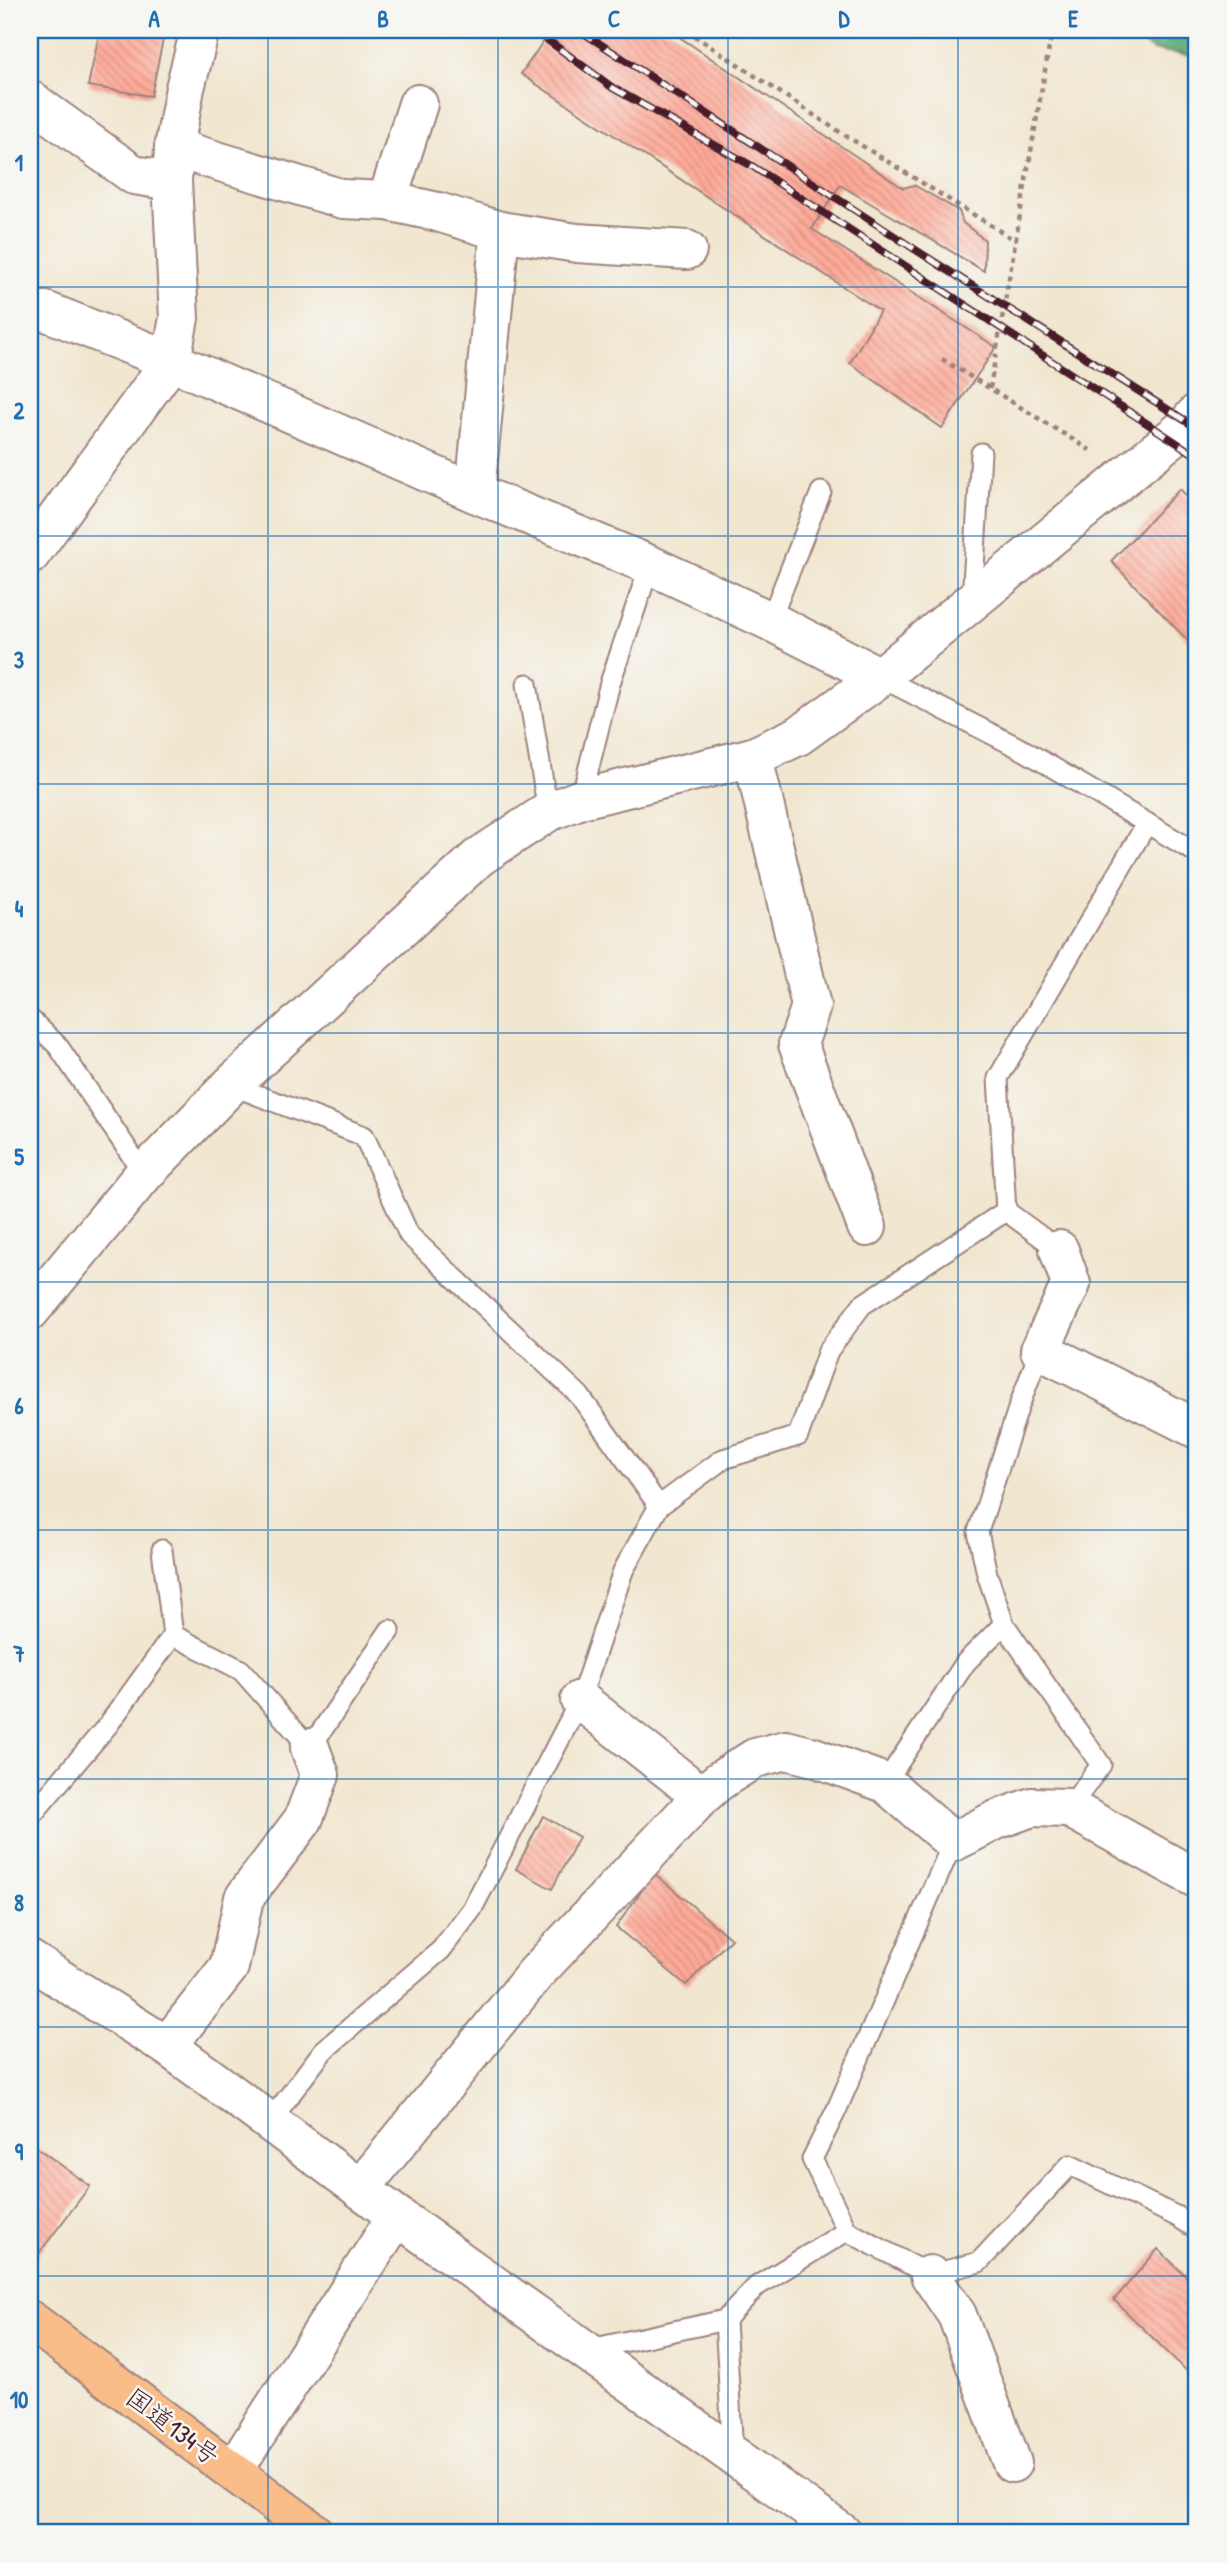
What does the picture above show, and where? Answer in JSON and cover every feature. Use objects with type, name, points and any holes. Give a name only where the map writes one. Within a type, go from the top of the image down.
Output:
[{"type":"highway","name":"国道134号","points":[[30,2320],[315,2533]]},
{"type":"street","points":[[30,555],[171,361],[179,318],[173,164],[185,88],[200,30]]},
{"type":"street","points":[[30,100],[134,174],[173,164],[343,200],[387,201],[438,212],[500,231],[577,243],[687,250]]},
{"type":"street","points":[[387,201],[418,104]]},
{"type":"street","points":[[475,493],[500,231]]},
{"type":"street","points":[[30,312],[45,311],[171,361],[475,493],[650,565],[770,621],[880,677]]},
{"type":"street","points":[[30,1311],[144,1174],[231,1085],[479,857],[564,805],[753,757],[798,736],[880,677],[1184,428],[1197,413]]},
{"type":"street","points":[[753,757],[811,1006],[798,1044],[867,1227]]},
{"type":"street","points":[[1059,1250],[1071,1284],[1040,1350],[1197,1429]]},
{"type":"street","points":[[580,1700],[702,1796]]},
{"type":"street","points":[[167,2046],[229,1967],[244,1898],[303,1820],[320,1775],[310,1748]]},
{"type":"street","points":[[360,2189],[536,1973],[702,1796],[719,1781],[755,1758],[786,1750],[814,1757],[885,1783],[953,1842],[996,1820],[1032,1807],[1069,1808],[1197,1878]]},
{"type":"street","points":[[30,1960],[167,2046],[271,2120],[397,2216],[842,2533]]},
{"type":"street","points":[[233,2471],[397,2216]]},
{"type":"street","points":[[930,2275],[957,2315],[1012,2463]]},
{"type":"lane","points":[[972,601],[981,453]]},
{"type":"lane","points":[[770,621],[821,492]]},
{"type":"lane","points":[[564,805],[610,683],[650,565]]},
{"type":"lane","points":[[880,677],[1025,751],[1197,853]]},
{"type":"lane","points":[[527,684],[564,805]]},
{"type":"lane","points":[[1006,1211],[998,1078],[1147,823]]},
{"type":"lane","points":[[30,1020],[58,1046],[144,1174]]},
{"type":"lane","points":[[231,1085],[364,1136],[409,1235],[579,1395],[659,1506]]},
{"type":"lane","points":[[1006,1211],[1059,1250]]},
{"type":"lane","points":[[271,2120],[323,2051],[441,1950],[472,1909],[580,1700],[623,1571],[659,1506],[723,1459],[798,1436],[828,1351],[862,1304],[1006,1211]]},
{"type":"lane","points":[[1040,1350],[978,1532],[987,1574],[1004,1624],[1101,1765],[1069,1808]]},
{"type":"lane","points":[[30,1817],[108,1725],[173,1635],[162,1550]]},
{"type":"lane","points":[[885,1783],[966,1661],[1004,1624]]},
{"type":"lane","points":[[173,1635],[241,1670],[310,1748],[390,1630]]},
{"type":"lane","points":[[953,1842],[836,2112],[812,2159],[848,2231],[930,2275],[979,2262],[1070,2165],[1177,2216],[1197,2229]]},
{"type":"lane","points":[[586,2350],[725,2320],[757,2286],[848,2231]]},
{"type":"lane","points":[[725,2320],[733,2454]]},
{"type":"path","points":[[686,30],[835,129],[1016,241]]},
{"type":"path","points":[[990,388],[1052,30]]},
{"type":"path","points":[[942,359],[1127,473]]},
{"type":"green space","points":[[1125,30],[1197,30],[1197,56],[1153,50]]},
{"type":"building","points":[[100,30],[165,30],[151,96],[88,86]]},
{"type":"building","points":[[551,30],[669,30],[903,188],[914,185],[959,211],[963,223],[985,240],[984,271],[840,185],[812,229],[996,347],[942,428],[850,363],[880,311],[521,74]]},
{"type":"building","points":[[1180,489],[1197,508],[1197,650],[1111,561]]},
{"type":"building","points":[[543,1816],[579,1837],[552,1889],[516,1869]]},
{"type":"building","points":[[654,1873],[731,1939],[686,1985],[616,1927]]},
{"type":"building","points":[[36,2147],[90,2186],[30,2265],[30,2152]]},
{"type":"building","points":[[1158,2249],[1197,2287],[1197,2381],[1114,2300]]},
{"type":"railway","points":[[534,30],[613,88],[752,166],[1197,456]]},
{"type":"railway","points":[[579,30],[919,252],[1197,428]]}]
